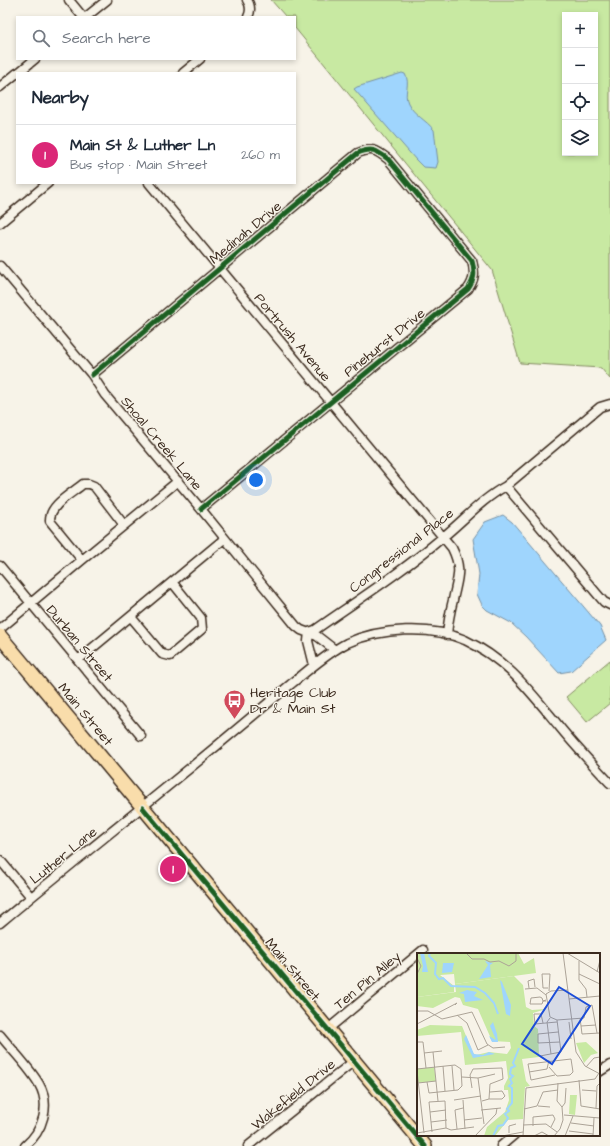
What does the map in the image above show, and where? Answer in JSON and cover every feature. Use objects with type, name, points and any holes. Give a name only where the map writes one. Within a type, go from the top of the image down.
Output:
[{"type":"main road","name":"Main Street","points":[[0,636],[425,1146]]},
{"type":"street","points":[[70,0],[82,16]]},
{"type":"street","points":[[87,16],[107,0]]},
{"type":"street","points":[[247,0],[250,5],[248,16]]},
{"type":"street","points":[[18,72],[34,60]]},
{"type":"street","points":[[183,72],[199,60]]},
{"type":"street","points":[[0,87],[16,74]]},
{"type":"street","name":"Medinah Drive","points":[[92,375],[358,153],[367,149],[377,150],[388,158],[428,207]]},
{"type":"street","points":[[0,223],[47,184]]},
{"type":"street","name":"Portrush Avenue","points":[[151,184],[332,401],[452,548],[458,561],[459,580],[453,600],[447,635]]},
{"type":"street","name":"Pinehurst Drive","points":[[201,509],[468,289],[472,283],[475,272],[472,261],[428,207]]},
{"type":"street","name":"Shoal Creek Lane","points":[[0,266],[92,375],[105,395],[178,481],[296,626],[301,630],[309,632],[335,650]]},
{"type":"street","name":"Congressional Place","points":[[309,632],[321,626],[444,537],[495,492],[506,486],[600,407],[610,404]]},
{"type":"street","points":[[0,629],[124,524],[178,481]]},
{"type":"street","points":[[82,560],[50,521],[50,514],[59,504],[83,484],[89,484],[94,486],[124,524]]},
{"type":"street","points":[[506,486],[604,602],[610,605]]},
{"type":"street","points":[[78,660],[224,539]]},
{"type":"street","name":"Durban Street","points":[[0,566],[141,736]]},
{"type":"street","points":[[131,617],[162,654],[170,656],[202,630],[201,618],[172,582]]},
{"type":"street","name":"Luther Lane","points":[[0,923],[143,808],[314,665],[335,650],[371,634],[390,631],[424,631],[462,639],[480,648],[511,670],[522,681],[575,745],[610,783]]},
{"type":"street","points":[[309,632],[308,641],[314,665]]},
{"type":"street","points":[[0,860],[31,897]]},
{"type":"street","name":"Ten Pin Alley","points":[[419,953],[423,950]]},
{"type":"street","name":"Ten Pin Alley","points":[[328,1029],[417,955]]},
{"type":"street","points":[[0,1035],[40,1085],[46,1105],[42,1126],[25,1146]]},
{"type":"street","name":"Wakefield Drive","points":[[248,1146],[354,1061]]},
{"type":"street","points":[[600,1071],[610,1066]]},
{"type":"street","points":[[501,1146],[513,1136]]},
{"type":"green space","points":[[271,0],[610,0],[610,379],[601,368],[520,363],[492,270],[296,29],[296,16],[285,16]]},
{"type":"green space","points":[[610,660],[610,703],[587,722],[566,697]]},
{"type":"water","points":[[402,73],[405,74],[407,78],[406,96],[408,103],[413,111],[434,130],[438,162],[436,168],[423,167],[354,89]]},
{"type":"water","points":[[503,515],[512,522],[600,626],[606,640],[571,671],[559,673],[511,623],[487,610],[482,605],[477,594],[479,574],[473,539],[485,522]]},
{"type":"cycle path","points":[[92,375],[358,153],[363,151],[374,150],[388,159],[472,261],[474,275],[468,289],[201,509]]},
{"type":"cycle path","points":[[143,808],[425,1146]]},
{"type":"place","name":"Heritage Club Dr & Main St","points":[[235,720]]},
{"type":"place","name":"Main St & Luther Ln","points":[[173,869]]}]
